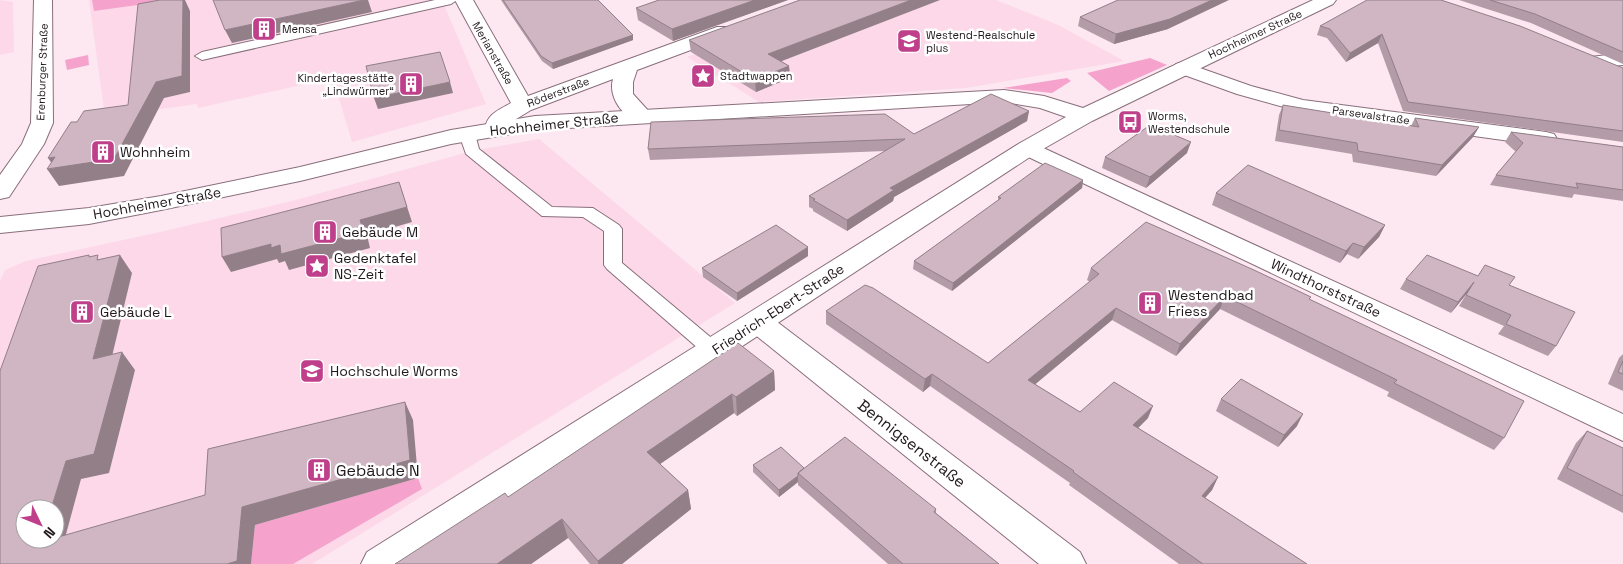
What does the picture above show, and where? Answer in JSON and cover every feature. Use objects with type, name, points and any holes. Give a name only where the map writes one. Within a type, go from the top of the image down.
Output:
[{"type":"street","name":"Erenburger Straße","points":[[0,192],[33,144],[42,123],[43,0]]},
{"type":"street","name":"Merianstraße","points":[[464,0],[523,105]]},
{"type":"street","name":"Hochheimer Straße","points":[[1183,68],[1327,0]]},
{"type":"street","name":"Röderstraße","points":[[496,129],[497,120],[523,105],[746,23]]},
{"type":"street","points":[[1623,59],[1590,57],[1623,72]]},
{"type":"street","points":[[629,65],[620,87],[622,97],[642,116]]},
{"type":"street","name":"Friedrich-Ebert-Straße","points":[[380,564],[1028,148],[1084,116],[1183,68]]},
{"type":"street","name":"Parsevalstraße","points":[[1183,68],[1244,90],[1302,106],[1565,141]]},
{"type":"street","name":"Hochheimer Straße","points":[[0,225],[89,216],[161,203],[300,174],[467,134],[535,123],[1004,96],[1044,102],[1084,116]]},
{"type":"street","name":"Windthorststraße","points":[[1028,148],[1623,428]]},
{"type":"street","name":"Bennigsenstraße","points":[[758,322],[1067,564]]},
{"type":"lane","points":[[202,56],[451,0]]},
{"type":"lane","points":[[467,134],[472,151],[548,212],[587,212],[613,229],[613,265],[714,351]]},
{"type":"shaded area","points":[[0,0],[13,2],[14,52],[0,55]]},
{"type":"shaded area","points":[[89,0],[442,0],[486,104],[352,142],[333,78],[198,108],[197,104],[105,117]]},
{"type":"shaded area","points":[[92,0],[174,0],[94,11]]},
{"type":"shaded area","name":"Westend-Realschule plus","points":[[841,0],[996,0],[1058,25],[1124,61],[966,88],[759,102],[687,57]]},
{"type":"shaded area","points":[[88,55],[89,65],[67,70],[65,60]]},
{"type":"shaded area","points":[[1150,58],[1167,65],[1109,91],[1087,73]]},
{"type":"shaded area","points":[[1067,78],[1071,81],[1052,93],[1003,88]]},
{"type":"shaded area","name":"Hochschule Worms","points":[[539,139],[735,303],[312,564],[0,564],[0,281],[5,270],[26,261],[296,200],[472,151]]},
{"type":"shaded area","points":[[418,478],[422,489],[293,564],[251,564],[255,525]]},
{"type":"building","points":[[160,0],[183,0],[182,76],[156,82],[114,159],[47,169],[55,157],[48,158],[71,122],[77,122],[84,111],[128,105],[138,4]]},
{"type":"building","points":[[213,0],[364,0],[225,30]]},
{"type":"building","points":[[503,0],[598,0],[633,35],[552,63],[541,56]]},
{"type":"building","points":[[659,0],[755,0],[672,29],[636,8]]},
{"type":"building","points":[[800,0],[911,0],[768,54],[789,66],[755,80],[689,40]]},
{"type":"building","points":[[1118,0],[1212,0],[1170,19],[1116,34],[1080,17]]},
{"type":"building","points":[[1367,0],[1441,0],[1520,26],[1623,68],[1623,131],[1408,102],[1382,34],[1350,53],[1330,29],[1320,26]]},
{"type":"building","points":[[1490,0],[1623,0],[1623,52],[1535,14]]},
{"type":"building","name":"Kindertagesstätte „Lindwürmer“","points":[[440,52],[450,82],[374,98],[366,66]]},
{"type":"building","points":[[991,94],[1029,111],[890,188],[894,190],[847,220],[809,196],[905,139],[648,149],[651,122],[885,114],[914,134]]},
{"type":"building","points":[[1283,105],[1419,127],[1415,118],[1479,127],[1442,165],[1358,151],[1357,143],[1279,130]]},
{"type":"building","points":[[1150,125],[1191,142],[1150,177],[1105,157]]},
{"type":"building","points":[[1511,132],[1623,147],[1623,190],[1576,183],[1578,188],[1496,175],[1523,143]]},
{"type":"building","points":[[1045,163],[1083,180],[953,283],[914,261],[1001,198],[998,197]]},
{"type":"building","points":[[1248,165],[1385,225],[1364,247],[1353,243],[1346,251],[1216,193]]},
{"type":"building","points":[[399,182],[407,207],[360,220],[364,232],[281,254],[280,245],[271,248],[271,244],[222,257],[221,228]]},
{"type":"building","points":[[1146,222],[1254,270],[1311,297],[1309,299],[1524,401],[1504,438],[1394,383],[1397,380],[1225,296],[1180,344],[1116,308],[1028,380],[1080,412],[1114,382],[1153,406],[1133,425],[1218,477],[1202,496],[1307,564],[1203,564],[1074,471],[932,374],[925,379],[826,311],[865,285],[873,288],[988,363],[1099,274],[1091,268]]},
{"type":"building","points":[[776,225],[808,247],[737,293],[702,268]]},
{"type":"building","points":[[89,255],[89,257],[98,255],[97,260],[120,255],[93,359],[122,352],[94,454],[66,461],[54,499],[15,499],[15,549],[65,549],[65,535],[205,495],[208,449],[405,402],[410,460],[242,507],[237,561],[227,564],[0,564],[0,371],[38,266]]},
{"type":"building","points":[[1427,255],[1478,276],[1485,265],[1515,277],[1509,285],[1575,312],[1556,346],[1506,324],[1511,315],[1466,295],[1474,282],[1458,302],[1406,279]]},
{"type":"building","points":[[738,343],[774,371],[736,397],[732,394],[647,452],[688,490],[598,561],[562,519],[497,564],[395,564],[505,493],[508,497]]},
{"type":"building","points":[[1623,361],[1623,374],[1618,372]]},
{"type":"building","points":[[1241,379],[1303,414],[1284,435],[1221,399]]},
{"type":"building","points":[[1587,431],[1623,448],[1623,496],[1567,468]]},
{"type":"building","points":[[845,437],[936,509],[934,512],[999,564],[903,564],[798,473]]},
{"type":"building","points":[[781,447],[804,468],[798,473],[798,476],[779,490],[753,465]]},
{"type":"place","name":"Mensa","points":[[264,29]]},
{"type":"place","name":"Westend-Realschule plus","points":[[909,41]]},
{"type":"place","name":"Stadtwappen","points":[[703,76]]},
{"type":"place","name":"Kindertagesstätte „Lindwürmer“","points":[[411,84]]},
{"type":"place","name":"Worms, Westendschule","points":[[1130,122]]},
{"type":"place","name":"Wohnheim","points":[[103,152]]},
{"type":"place","name":"Gebäude M","points":[[325,232]]},
{"type":"place","name":"Gedenktafel NS-Zeit","points":[[317,266]]},
{"type":"place","name":"Westendbad Friess","points":[[1150,303]]},
{"type":"place","name":"Gebäude L","points":[[82,312]]},
{"type":"place","name":"Hochschule Worms","points":[[312,371]]},
{"type":"place","name":"Gebäude N","points":[[319,470]]}]
